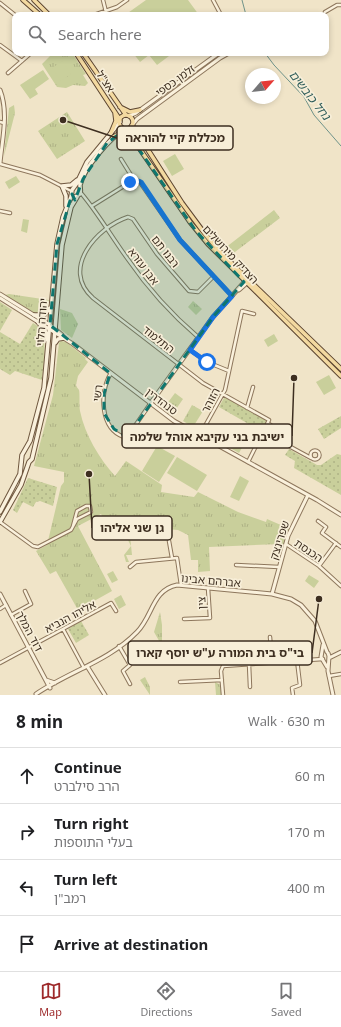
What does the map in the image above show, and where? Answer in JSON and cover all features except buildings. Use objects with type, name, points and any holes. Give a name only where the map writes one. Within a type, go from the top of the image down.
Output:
[{"type":"main road","points":[[24,1],[34,0],[46,12]]},
{"type":"main road","points":[[24,1],[37,12]]},
{"type":"main road","name":"אצ\"ל","points":[[78,56],[126,129]]},
{"type":"main road","name":"אצ\"ל","points":[[85,56],[117,105],[132,118],[133,124]]},
{"type":"main road","points":[[117,105],[130,112],[140,110]]},
{"type":"main road","points":[[112,135],[116,121],[115,112]]},
{"type":"main road","points":[[128,116],[120,121],[112,135],[82,179],[80,191],[74,187],[92,154],[112,135],[133,124]]},
{"type":"main road","name":"הצדיק מירושלים","points":[[133,124],[193,219],[214,244],[341,369]]},
{"type":"main road","name":"הצדיק מירושלים","points":[[126,129],[136,140],[190,222],[210,247],[341,376]]},
{"type":"main road","points":[[112,135],[127,134],[136,140]]},
{"type":"main road","points":[[66,208],[66,196],[62,186],[71,186],[81,174]]},
{"type":"main road","name":"יהודה הלוי","points":[[25,451],[31,439],[43,394],[57,244],[66,208],[74,187]]},
{"type":"main road","name":"יהודה הלוי","points":[[32,454],[49,389],[62,245],[71,206],[80,191]]},
{"type":"main road","points":[[71,193],[77,197]]},
{"type":"main road","points":[[34,315],[40,316],[46,314],[51,303]]},
{"type":"main road","points":[[38,322],[44,330],[48,345]]},
{"type":"main road","points":[[54,346],[58,339],[64,338]]},
{"type":"main road","points":[[0,512],[16,483],[23,460],[22,455],[25,451],[32,454],[32,459],[29,462],[21,485],[0,522]]},
{"type":"main road","points":[[23,460],[29,462]]},
{"type":"street","points":[[103,0],[106,12],[127,0]]},
{"type":"street","points":[[213,0],[219,12]]},
{"type":"street","points":[[0,3],[12,13]]},
{"type":"street","points":[[325,12],[337,5],[341,5]]},
{"type":"street","points":[[0,45],[12,54]]},
{"type":"street","points":[[15,56],[22,61]]},
{"type":"street","points":[[8,73],[28,56]]},
{"type":"street","name":"זלמן כספי","points":[[128,116],[140,110],[215,56]]},
{"type":"street","name":"זלמן כספי","points":[[133,124],[137,119],[224,56]]},
{"type":"street","points":[[0,90],[4,112],[2,122],[0,163],[40,175],[62,186],[71,193]]},
{"type":"street","points":[[0,117],[4,112]]},
{"type":"street","points":[[121,159],[134,180],[141,182],[170,227],[213,277],[232,296]]},
{"type":"street","points":[[92,206],[134,180]]},
{"type":"street","name":"אבן עזרא","points":[[80,191],[154,293],[198,337]]},
{"type":"street","points":[[77,197],[86,198]]},
{"type":"street","points":[[0,211],[10,213]]},
{"type":"street","name":"רבנו תם","points":[[107,229],[128,217],[133,219],[157,254],[189,291],[198,292],[213,277]]},
{"type":"street","name":"התלמוד","points":[[107,229],[92,242],[83,257],[80,273],[84,287],[93,298],[203,383],[270,420],[268,423]]},
{"type":"street","points":[[150,404],[215,314],[248,279]]},
{"type":"street","points":[[0,294],[34,315],[50,327]]},
{"type":"street","points":[[0,298],[38,322],[50,327]]},
{"type":"street","name":"הזוהר","points":[[200,435],[223,394],[242,311],[254,314]]},
{"type":"street","name":"סנהדרין","points":[[50,327],[166,416],[341,515]]},
{"type":"street","points":[[190,350],[204,361],[229,371]]},
{"type":"street","name":"רשי","points":[[111,373],[105,387],[103,409],[109,423],[118,434],[124,437],[128,436],[150,404]]},
{"type":"street","points":[[248,408],[253,387]]},
{"type":"street","points":[[248,462],[268,423],[282,434]]},
{"type":"street","points":[[263,432],[311,458]]},
{"type":"street","name":"שפרינצק","points":[[272,594],[294,521],[308,495]]},
{"type":"street","points":[[0,522],[36,547],[43,545],[69,530],[73,526],[77,520],[91,512],[90,506],[86,506],[77,511],[73,526]]},
{"type":"street","points":[[318,522],[326,527],[322,533],[341,547]]},
{"type":"street","points":[[169,541],[172,558]]},
{"type":"street","points":[[319,566],[336,543]]},
{"type":"street","name":"הכנסת","points":[[286,544],[319,566],[341,586]]},
{"type":"street","points":[[130,567],[136,562],[172,558],[178,559],[181,585]]},
{"type":"street","points":[[236,565],[279,567]]},
{"type":"street","name":"אברהם אבינו","points":[[35,695],[86,667],[119,646],[140,628],[160,593],[167,588],[181,585],[272,594],[291,599],[301,605],[315,621],[329,658]]},
{"type":"street","name":"צין","points":[[184,619],[210,618],[208,588]]},
{"type":"street","points":[[11,615],[31,604],[25,591]]},
{"type":"street","name":"דוד המלך","points":[[0,594],[49,687]]},
{"type":"street","name":"אליהו הנביא","points":[[0,663],[111,603],[116,611]]},
{"type":"street","points":[[0,609],[6,606]]},
{"type":"street","points":[[63,629],[105,695]]},
{"type":"street","points":[[270,638],[272,662]]},
{"type":"street","name":"אברהם אבינו","points":[[322,655],[323,641]]},
{"type":"street","points":[[119,646],[130,666],[123,671],[130,684]]},
{"type":"street","points":[[223,695],[222,666],[297,660],[323,660],[341,652]]},
{"type":"street","points":[[315,659],[327,653],[334,655]]},
{"type":"street","points":[[322,655],[328,671],[333,695]]},
{"type":"street","points":[[328,671],[329,658]]},
{"type":"street","points":[[293,695],[292,688],[300,685],[297,660]]},
{"type":"street","points":[[249,664],[250,687]]},
{"type":"street","points":[[329,676],[341,674]]},
{"type":"street","points":[[42,690],[45,678],[55,682]]},
{"type":"street","name":"אברהם אבינו","points":[[35,695],[55,682],[64,679]]},
{"type":"street","points":[[180,682],[222,680]]},
{"type":"highlighted area","points":[[119,134],[129,135],[196,231],[244,282],[213,317],[127,437],[114,429],[104,413],[104,394],[110,373],[50,325],[57,244],[72,194],[75,200],[83,179],[107,143]]},
{"type":"green space","points":[[146,0],[188,0],[197,12],[129,12]]},
{"type":"green space","points":[[50,56],[74,56],[86,74],[83,75],[88,83],[85,86],[73,85],[66,88],[57,87],[42,64]]},
{"type":"green space","points":[[135,56],[148,56],[140,62]]},
{"type":"green space","points":[[150,56],[169,56],[157,65]]},
{"type":"green space","points":[[62,61],[71,74],[61,81],[52,68]]},
{"type":"green space","points":[[43,70],[49,79],[35,89],[38,94],[30,99],[20,85]]},
{"type":"green space","points":[[14,105],[15,113],[4,156],[9,108]]},
{"type":"green space","points":[[67,112],[85,141],[57,159],[38,131]]},
{"type":"green space","points":[[175,154],[184,169],[172,176],[163,161]]},
{"type":"green space","points":[[16,176],[20,182],[9,189],[5,182]]},
{"type":"green space","points":[[274,210],[280,218],[231,255],[225,248]]},
{"type":"green space","points":[[23,219],[29,220],[27,233],[21,231]]},
{"type":"green space","points":[[9,294],[49,300],[45,311],[36,314],[5,295]]},
{"type":"green space","points":[[193,301],[202,309],[196,315],[188,307]]},
{"type":"green space","points":[[0,302],[12,310],[0,331]]},
{"type":"green space","points":[[60,309],[72,313],[78,324],[72,338],[61,330]]},
{"type":"green space","points":[[33,323],[39,327],[44,341],[45,349],[42,380],[15,371],[10,375],[0,369],[0,332],[20,344]]},
{"type":"green space","points":[[274,334],[278,341],[268,347],[264,340]]},
{"type":"green space","points":[[61,341],[66,342],[86,358],[85,359],[88,362],[78,376],[76,385],[79,390],[82,420],[93,446],[103,462],[115,476],[126,461],[162,485],[161,492],[194,497],[198,492],[238,512],[266,522],[267,519],[290,529],[285,546],[280,544],[209,547],[210,571],[198,572],[198,560],[191,560],[188,535],[178,530],[129,526],[132,555],[126,555],[129,562],[126,562],[124,555],[131,546],[122,528],[118,527],[111,531],[101,514],[78,526],[112,591],[78,610],[56,571],[50,574],[36,551],[47,545],[61,486],[64,482],[64,472],[34,466],[53,395],[59,343]]},
{"type":"green space","points":[[329,375],[336,388],[324,395],[316,382]]},
{"type":"green space","points":[[175,393],[183,399],[172,415],[163,409]]},
{"type":"green space","points":[[225,396],[267,421],[261,431],[219,407]]},
{"type":"green space","points":[[192,405],[203,411],[193,427],[183,421]]},
{"type":"green space","points":[[341,416],[341,428],[324,439],[318,429]]},
{"type":"green space","points":[[234,429],[248,437],[239,453],[225,445]]},
{"type":"green space","points":[[157,446],[175,456],[159,482],[142,471]]},
{"type":"green space","points":[[289,449],[317,465],[321,465],[337,454],[341,455],[341,495],[294,468],[295,461],[285,455]]},
{"type":"green space","points":[[177,457],[207,475],[197,491],[167,473]]},
{"type":"green space","points":[[240,476],[249,481],[239,501],[230,497]]},
{"type":"green space","points":[[28,478],[57,487],[53,506],[40,501],[36,502],[33,507],[23,502],[17,513],[13,510]]},
{"type":"green space","points":[[113,571],[118,580],[112,583],[107,574]]},
{"type":"green space","points":[[309,575],[319,581],[314,588],[305,581]]},
{"type":"green space","points":[[121,595],[126,605],[119,609],[114,599]]},
{"type":"green space","points":[[160,612],[162,625],[162,646],[154,632]]},
{"type":"green space","points":[[81,621],[89,635],[76,643],[68,629]]},
{"type":"green space","points":[[145,677],[150,687],[150,695],[140,680]]},
{"type":"green space","points":[[215,682],[221,685],[221,695],[216,695]]},
{"type":"waterway","name":"נחל כובשים","points":[[242,0],[245,12]]},
{"type":"waterway","name":"נחל כובשים","points":[[267,56],[304,97],[314,115],[341,146]]},
{"type":"place","name":"מכללת קיי להוראה","points":[[63,120]]},
{"type":"place","name":"ישיבת בני עקיבא אוהל שלמה","points":[[294,378]]},
{"type":"place","name":"גן שני אליהו","points":[[89,474]]},
{"type":"place","name":"בי\"ס בית המורה ע\"ש יוסף קארו","points":[[319,599]]},
{"type":"route","points":[[130,182],[137,180],[141,182],[163,217],[180,240],[193,256],[232,296],[213,317],[190,350],[207,362]]}]
